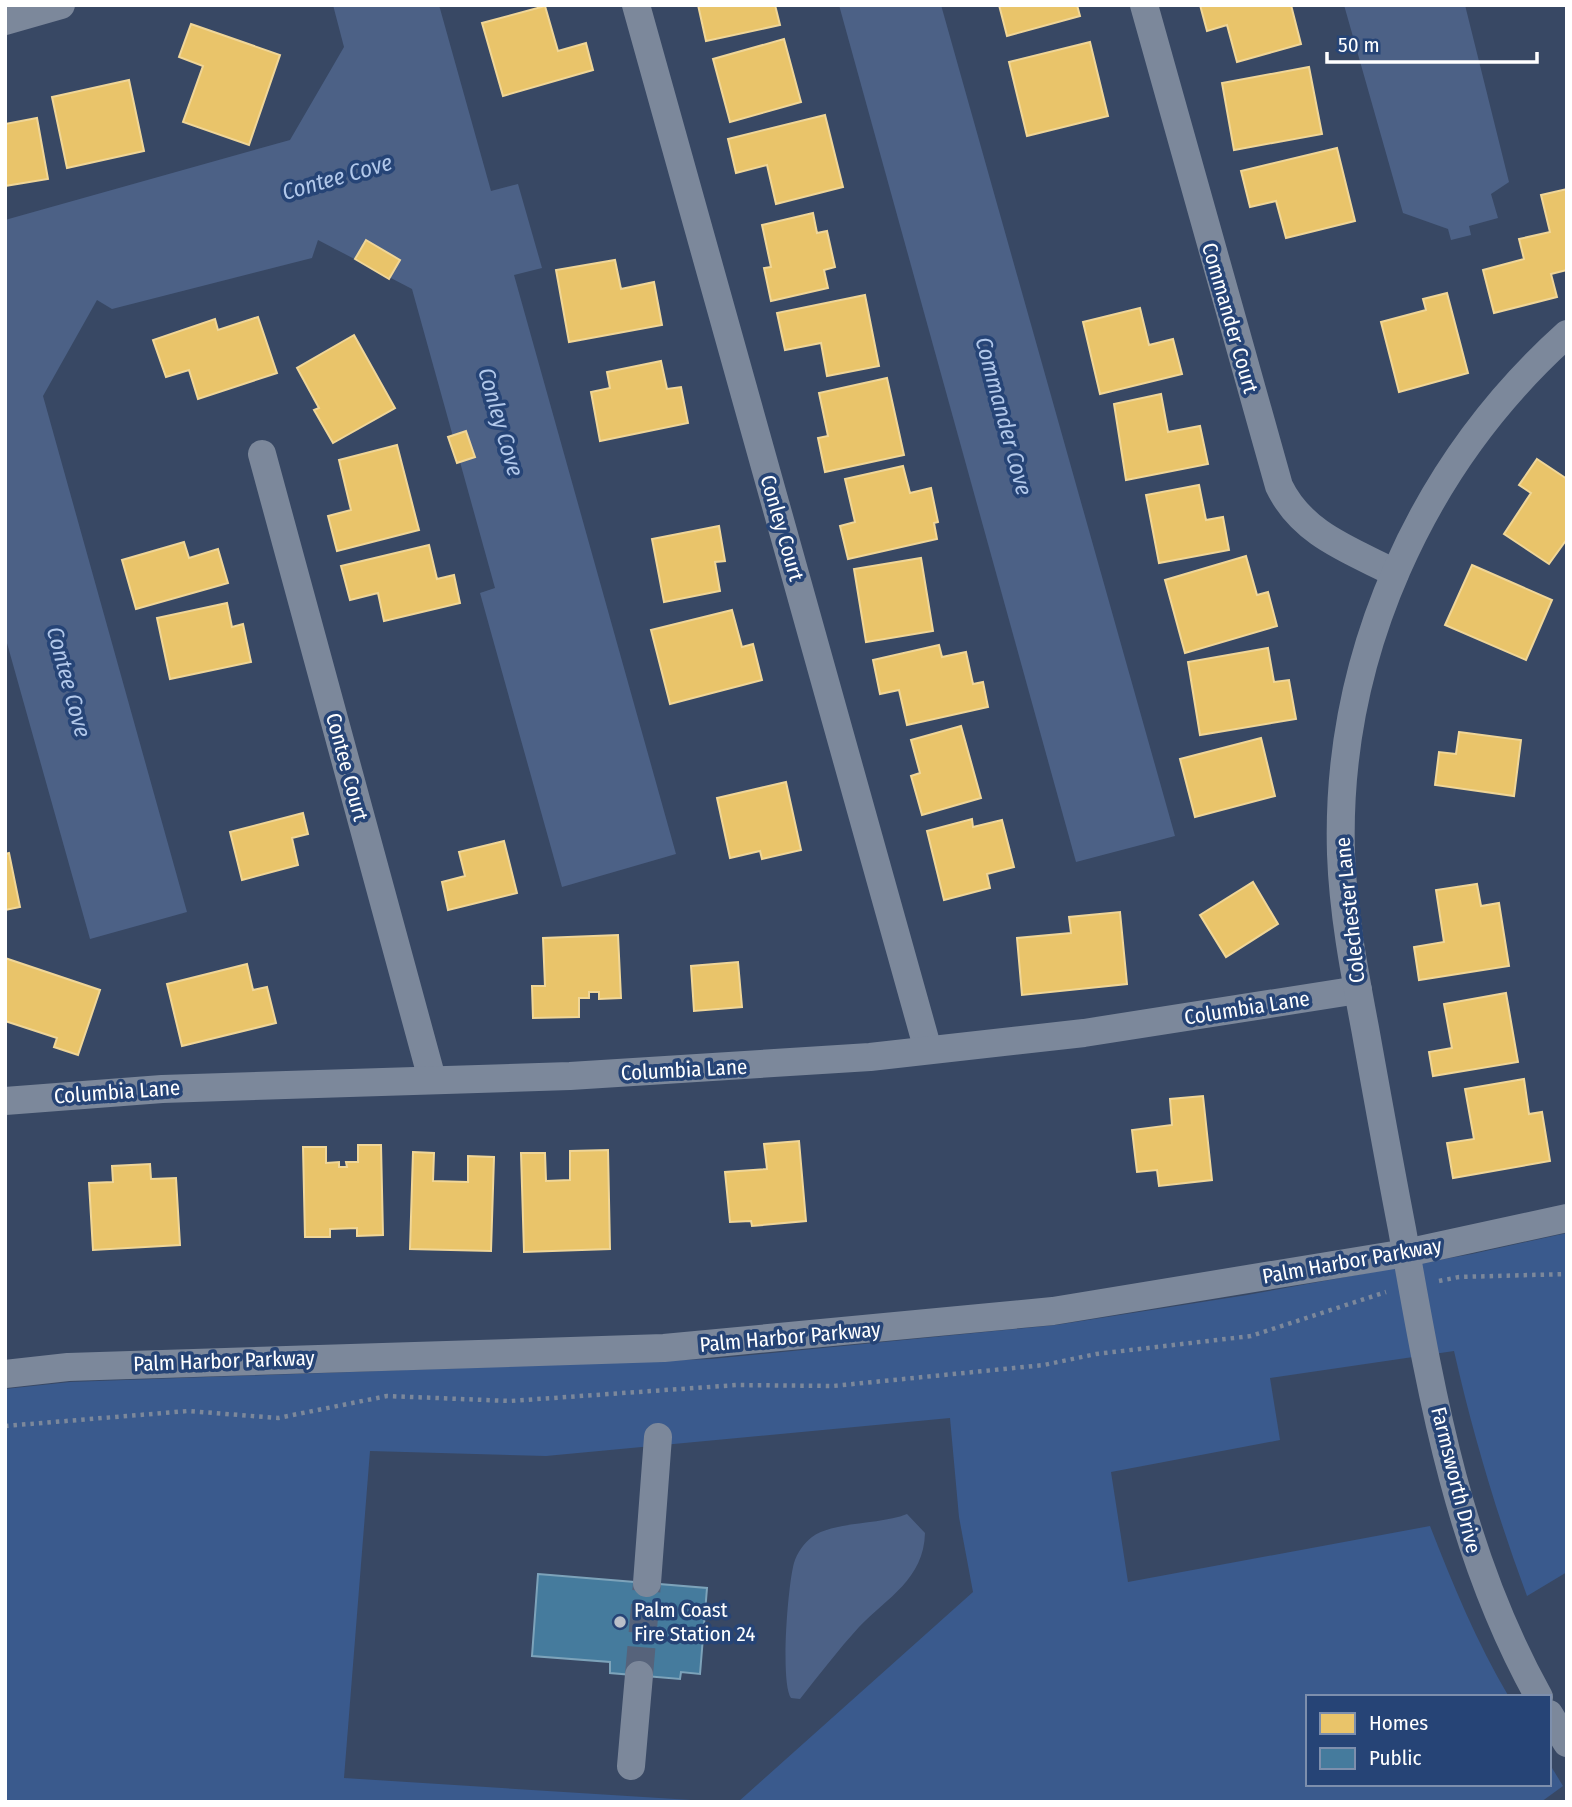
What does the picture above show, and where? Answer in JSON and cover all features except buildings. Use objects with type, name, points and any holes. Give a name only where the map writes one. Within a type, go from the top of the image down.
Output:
[{"type":"street","points":[[5,21],[61,5]]},
{"type":"street","name":"Conley Court","points":[[636,5],[928,1050]]},
{"type":"street","name":"Commander Court","points":[[1143,5],[1279,486],[1293,511],[1308,526],[1395,573]]},
{"type":"street","name":"Colechester Lane","points":[[1406,1253],[1358,990],[1343,887],[1343,777],[1359,679],[1395,573],[1429,502],[1476,431],[1507,392],[1567,334]]},
{"type":"street","name":"Contee Court","points":[[262,454],[432,1079]]},
{"type":"street","name":"Columbia Lane","points":[[5,1101],[162,1089],[667,1071],[870,1057],[1084,1033],[1358,990]]},
{"type":"street","name":"Palm Harbor Parkway","points":[[5,1374],[68,1367],[709,1345],[1053,1311],[1406,1253],[1567,1218]]},
{"type":"street","name":"Farmsworth Drive","points":[[1406,1253],[1460,1511],[1494,1605],[1538,1695]]},
{"type":"street","points":[[647,1583],[658,1437]]},
{"type":"street","points":[[631,1766],[639,1675]]},
{"type":"street","points":[[1551,1717],[1567,1742]]},
{"type":"path","points":[[1459,1277],[1567,1274]]},
{"type":"path","points":[[5,1426],[188,1411],[278,1418],[387,1396],[510,1401],[737,1385],[833,1386],[1044,1365],[1096,1354],[1251,1336],[1373,1295]]},
{"type":"shaded area","points":[[1567,1233],[1567,1572],[1527,1596],[1486,1475],[1454,1351],[1270,1378],[1280,1440],[1111,1472],[1128,1582],[1430,1526],[1466,1613],[1508,1695],[1306,1695],[1306,1786],[1551,1786],[1551,1766],[1563,1786],[1541,1802],[738,1802],[973,1592],[959,1517],[950,1418],[546,1456],[370,1451],[344,1778],[723,1802],[5,1802],[5,1389],[70,1382],[711,1359],[1056,1325],[1247,1295],[1472,1254]]},
{"type":"water","points":[[333,5],[439,5],[491,191],[518,184],[542,268],[514,275],[676,854],[562,887],[480,593],[495,588],[412,289],[318,240],[312,258],[112,309],[97,300],[43,396],[187,912],[90,939],[5,636],[5,220],[290,140],[344,47]]},
{"type":"water","name":"Commander Cove","points":[[839,5],[941,5],[1175,836],[1076,862]]},
{"type":"water","points":[[1344,5],[1465,5],[1509,182],[1491,194],[1498,218],[1469,226],[1471,235],[1451,240],[1448,229],[1403,213]]},
{"type":"water","points":[[907,1514],[925,1533],[923,1549],[911,1575],[892,1597],[859,1627],[800,1699],[791,1698],[786,1673],[786,1632],[792,1574],[799,1552],[809,1539],[832,1528]]},
{"type":"tunnel","points":[[639,1675],[647,1583]]},
{"type":"place","name":"Palm Coast Fire Station 24","points":[[620,1622]]},
{"type":"water label","name":"Contee Cove","points":[[337,177]]},
{"type":"water label","name":"Conley Cove","points":[[501,422]]},
{"type":"water label","name":"Contee Cove","points":[[69,682]]}]
